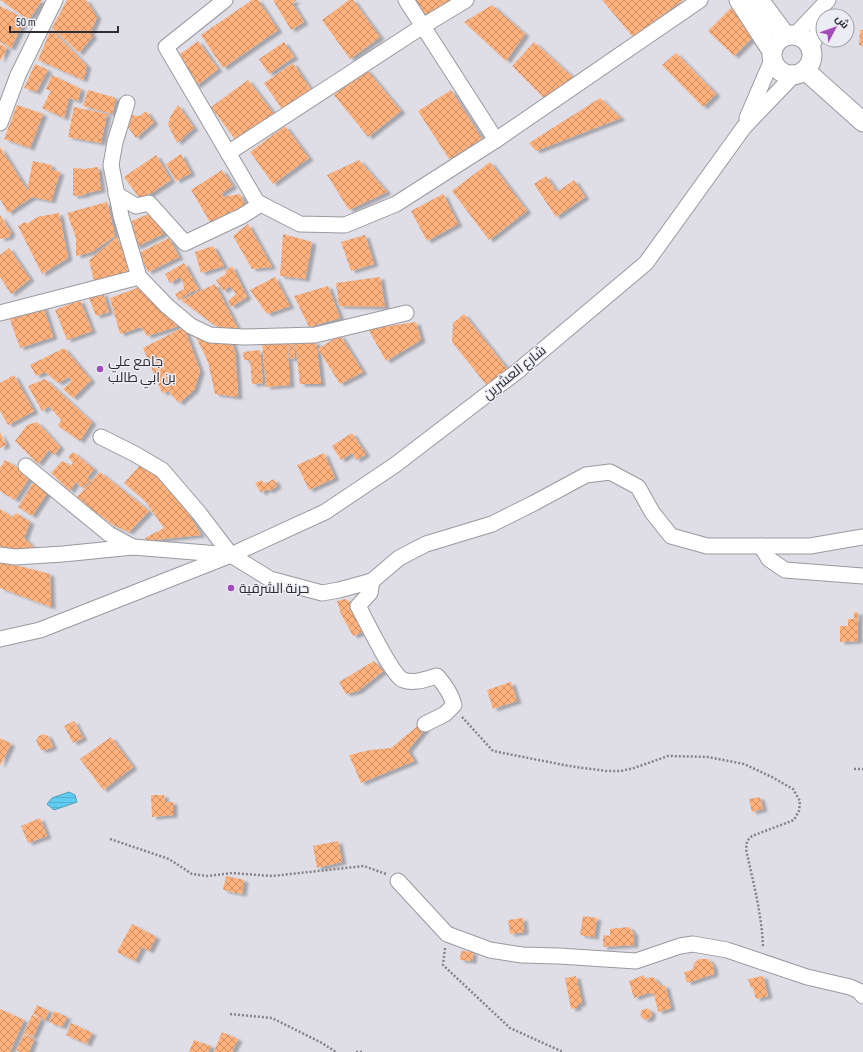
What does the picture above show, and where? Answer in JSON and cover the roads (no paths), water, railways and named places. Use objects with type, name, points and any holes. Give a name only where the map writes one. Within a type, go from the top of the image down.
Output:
[{"type":"street","points":[[0,123],[18,75],[56,0]]},
{"type":"street","points":[[225,0],[166,47],[257,202],[300,224],[345,225],[396,204],[496,140],[700,0]]},
{"type":"street","points":[[406,0],[496,140]]},
{"type":"street","points":[[228,153],[423,26],[466,0]]},
{"type":"street","points":[[739,0],[772,56],[776,68],[784,74],[800,73],[863,122]]},
{"type":"street","points":[[759,0],[790,34],[806,38],[812,47]]},
{"type":"street","points":[[744,127],[772,56],[776,41],[790,34],[829,0]]},
{"type":"street","points":[[744,127],[812,62],[812,47],[815,39]]},
{"type":"street","points":[[127,103],[115,142],[111,165],[116,194],[139,277],[167,306],[191,326],[210,335],[243,337],[315,335],[406,313]]},
{"type":"street","name":"شارع العشرين","points":[[0,639],[40,630],[231,555],[325,512],[395,466],[519,370],[646,263],[744,127]]},
{"type":"street","points":[[116,194],[136,206],[149,203],[185,243],[242,216],[261,204]]},
{"type":"street","points":[[0,313],[139,277]]},
{"type":"street","points":[[101,437],[135,454],[162,470],[199,513],[231,555],[270,579],[322,593],[372,581],[399,558],[426,544],[492,524],[586,475],[610,472],[638,487],[652,512],[671,536],[707,546],[810,546],[863,537]]},
{"type":"street","points":[[26,466],[109,534],[132,547]]},
{"type":"street","points":[[761,546],[769,559],[785,570],[863,576]]},
{"type":"street","points":[[0,555],[15,557],[132,547],[231,555]]},
{"type":"street","points":[[372,581],[370,593],[358,606],[392,668],[402,680],[416,682],[437,676],[446,685],[452,698],[454,705],[445,714],[425,724]]},
{"type":"street","points":[[398,881],[447,934],[490,950],[522,955],[636,961],[680,946],[693,944],[727,950],[764,961],[807,977],[850,987],[859,991],[863,996]]},
{"type":"water","points":[[69,792],[75,795],[77,802],[54,810],[47,804],[52,798]]},
{"type":"place","name":"جامع علي بن ابي طالب","points":[[100,369]]},
{"type":"place","name":"حرنة الشرقية","points":[[231,588]]}]
